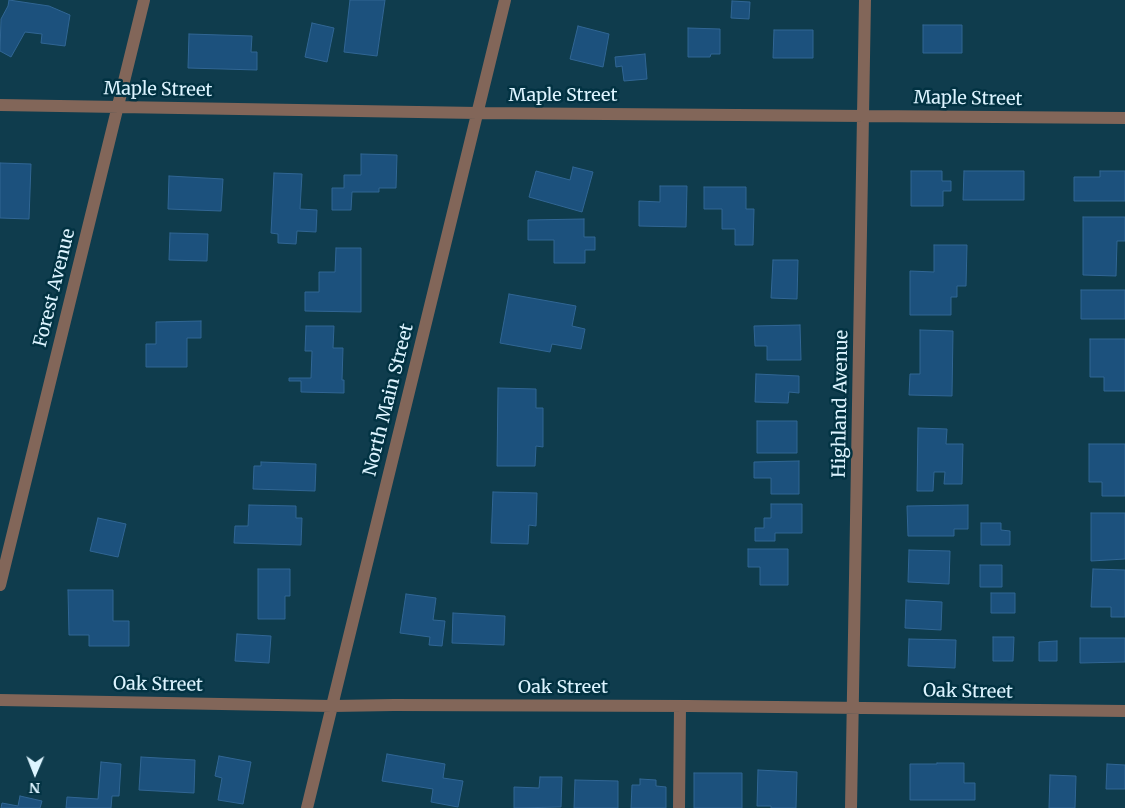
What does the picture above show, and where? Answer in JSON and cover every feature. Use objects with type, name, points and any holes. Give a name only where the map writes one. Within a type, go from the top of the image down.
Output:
[{"type":"street","name":"Forest Avenue","points":[[0,585],[144,0]]},
{"type":"street","name":"North Main Street","points":[[308,808],[504,0]]},
{"type":"street","name":"Highland Avenue","points":[[851,808],[865,0]]},
{"type":"street","name":"Maple Street","points":[[0,105],[477,113],[1125,118]]},
{"type":"street","name":"Oak Street","points":[[0,700],[332,706],[1125,711]]},
{"type":"street","points":[[679,808],[680,707]]},
{"type":"building","points":[[9,0],[49,6],[70,15],[65,46],[41,43],[42,34],[25,32],[11,57],[0,51],[1,19]]},
{"type":"building","points":[[350,0],[385,0],[377,56],[344,52]]},
{"type":"building","points":[[732,1],[750,2],[749,19],[731,18]]},
{"type":"building","points":[[312,23],[334,28],[327,62],[305,57]]},
{"type":"building","points":[[923,25],[962,25],[962,53],[923,53]]},
{"type":"building","points":[[578,26],[609,34],[603,67],[570,59]]},
{"type":"building","points":[[688,28],[720,29],[720,54],[711,54],[710,57],[688,57]]},
{"type":"building","points":[[774,30],[813,30],[813,58],[773,58]]},
{"type":"building","points":[[189,34],[252,36],[251,52],[257,52],[257,70],[188,68]]},
{"type":"building","points":[[645,54],[647,79],[624,81],[622,66],[616,67],[615,57]]},
{"type":"building","points":[[361,154],[397,155],[396,188],[379,188],[379,192],[352,192],[351,210],[332,210],[332,188],[344,188],[344,175],[361,175]]},
{"type":"building","points":[[0,163],[31,164],[29,219],[0,218]]},
{"type":"building","points":[[573,167],[593,172],[582,212],[529,197],[536,171],[570,180]]},
{"type":"building","points":[[911,171],[942,171],[942,181],[951,181],[951,191],[943,191],[943,206],[911,206]]},
{"type":"building","points":[[964,171],[1024,171],[1024,200],[963,200]]},
{"type":"building","points":[[1100,171],[1125,171],[1125,201],[1074,201],[1074,177],[1100,177]]},
{"type":"building","points":[[274,173],[302,174],[300,209],[317,210],[316,232],[297,231],[296,244],[278,243],[278,234],[271,233]]},
{"type":"building","points":[[169,176],[223,179],[221,211],[168,209]]},
{"type":"building","points":[[660,186],[687,186],[686,227],[639,226],[639,201],[660,202]]},
{"type":"building","points":[[704,187],[746,187],[746,209],[754,209],[753,245],[735,245],[735,229],[722,229],[722,209],[704,209]]},
{"type":"building","points":[[1083,217],[1125,217],[1125,241],[1117,241],[1116,276],[1083,275]]},
{"type":"building","points":[[584,219],[584,237],[595,237],[595,250],[585,250],[585,263],[554,263],[554,240],[528,240],[528,220]]},
{"type":"building","points":[[170,233],[208,234],[207,261],[169,260]]},
{"type":"building","points":[[934,245],[967,245],[966,286],[957,286],[957,297],[951,297],[951,315],[910,315],[910,271],[934,272]]},
{"type":"building","points":[[336,248],[361,248],[361,312],[305,311],[305,292],[319,292],[319,272],[335,272]]},
{"type":"building","points":[[773,260],[798,260],[797,299],[771,298]]},
{"type":"building","points":[[1081,290],[1125,290],[1125,319],[1081,319]]},
{"type":"building","points":[[509,294],[576,306],[572,326],[585,329],[581,349],[552,344],[550,352],[500,343]]},
{"type":"building","points":[[201,321],[201,338],[187,338],[187,367],[146,367],[146,344],[156,344],[156,322]]},
{"type":"building","points":[[800,325],[801,360],[767,360],[767,346],[755,346],[754,326]]},
{"type":"building","points":[[306,326],[334,326],[333,348],[343,348],[342,380],[344,380],[344,393],[301,392],[301,381],[289,381],[289,378],[311,378],[312,351],[305,351]]},
{"type":"building","points":[[920,330],[953,331],[952,396],[909,395],[910,374],[920,374]]},
{"type":"building","points":[[1090,339],[1125,339],[1125,391],[1104,391],[1104,377],[1090,377]]},
{"type":"building","points":[[756,374],[799,376],[799,393],[789,392],[788,403],[755,402]]},
{"type":"building","points":[[498,388],[536,389],[536,408],[543,408],[543,447],[536,446],[535,466],[497,466]]},
{"type":"building","points":[[757,421],[797,421],[797,453],[757,453]]},
{"type":"building","points":[[918,428],[947,429],[946,444],[963,444],[962,484],[944,484],[945,472],[934,472],[933,491],[917,491]]},
{"type":"building","points":[[1089,444],[1125,444],[1125,496],[1102,496],[1102,482],[1089,482]]},
{"type":"building","points":[[799,461],[799,494],[771,494],[771,478],[754,478],[754,462]]},
{"type":"building","points":[[261,462],[316,464],[315,491],[253,489],[254,466],[261,466]]},
{"type":"building","points":[[493,492],[537,493],[536,526],[529,525],[528,544],[491,543]]},
{"type":"building","points":[[771,504],[802,504],[802,533],[775,533],[775,541],[755,541],[755,528],[764,528],[764,518],[771,518]]},
{"type":"building","points":[[249,505],[296,506],[296,518],[302,518],[301,545],[234,543],[235,526],[248,526]]},
{"type":"building","points":[[968,505],[968,529],[954,529],[954,536],[908,536],[907,506]]},
{"type":"building","points":[[1091,513],[1125,513],[1125,559],[1091,561]]},
{"type":"building","points":[[98,518],[126,524],[118,557],[90,551]]},
{"type":"building","points":[[981,523],[1001,523],[1001,530],[1010,531],[1010,545],[981,545]]},
{"type":"building","points":[[748,549],[788,549],[788,585],[760,585],[760,567],[748,567]]},
{"type":"building","points":[[909,550],[950,551],[949,584],[908,582]]},
{"type":"building","points":[[980,565],[1002,565],[1002,587],[980,587]]},
{"type":"building","points":[[258,569],[290,569],[290,596],[285,596],[285,619],[258,619]]},
{"type":"building","points":[[1093,569],[1125,570],[1125,617],[1111,617],[1111,607],[1091,607]]},
{"type":"building","points":[[68,590],[113,590],[113,621],[129,621],[129,646],[89,646],[89,635],[69,635]]},
{"type":"building","points":[[991,593],[1015,593],[1015,613],[991,613]]},
{"type":"building","points":[[406,594],[436,598],[433,620],[445,621],[442,646],[429,645],[430,637],[400,633]]},
{"type":"building","points":[[906,600],[942,602],[941,630],[905,628]]},
{"type":"building","points":[[453,613],[505,616],[504,645],[452,643]]},
{"type":"building","points":[[237,634],[271,636],[269,663],[235,661]]},
{"type":"building","points":[[993,637],[1014,637],[1013,661],[993,661]]},
{"type":"building","points":[[1080,638],[1125,638],[1125,662],[1080,663]]},
{"type":"building","points":[[909,639],[956,640],[955,668],[908,666]]},
{"type":"building","points":[[1057,641],[1057,661],[1039,661],[1039,642]]},
{"type":"building","points":[[387,754],[445,764],[443,778],[463,781],[458,807],[431,802],[433,789],[382,781]]},
{"type":"building","points":[[219,756],[251,762],[243,804],[218,800],[222,778],[215,776]]},
{"type":"building","points":[[141,757],[195,760],[194,793],[139,790]]},
{"type":"building","points":[[101,762],[121,764],[119,796],[112,796],[111,808],[66,808],[67,797],[98,799]]},
{"type":"building","points":[[964,763],[964,783],[975,783],[975,800],[910,800],[910,764]]},
{"type":"building","points":[[1107,764],[1125,765],[1125,789],[1106,789]]},
{"type":"building","points":[[758,770],[797,772],[796,808],[757,806]]},
{"type":"building","points":[[694,773],[742,773],[742,808],[694,808]]},
{"type":"building","points":[[1050,775],[1076,776],[1075,808],[1049,808]]},
{"type":"building","points":[[540,777],[562,777],[561,807],[514,808],[514,787],[539,788]]},
{"type":"building","points":[[640,779],[656,780],[656,786],[666,787],[666,808],[631,808],[632,785],[640,785]]},
{"type":"building","points":[[575,780],[618,781],[618,808],[574,808]]},
{"type":"building","points":[[20,796],[42,801],[40,808],[1,808],[2,803],[18,806]]}]
